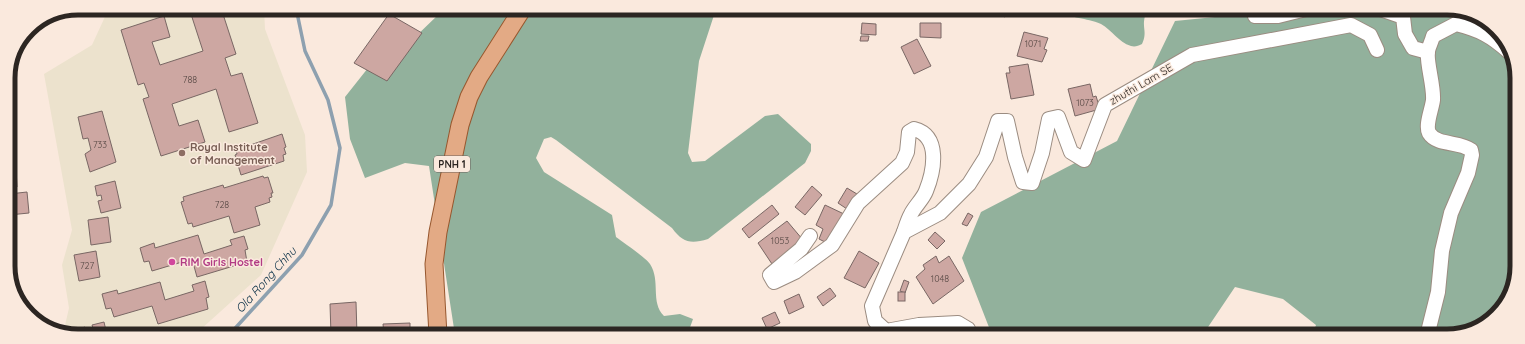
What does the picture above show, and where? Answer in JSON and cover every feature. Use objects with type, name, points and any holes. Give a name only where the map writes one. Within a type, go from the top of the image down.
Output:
[{"type":"main road","name":"PNH 1","points":[[438,329],[434,264],[438,232],[460,125],[469,97],[479,78],[519,15]]},
{"type":"street","points":[[1255,15],[1282,15]]},
{"type":"street","points":[[1397,15],[1403,17],[1405,34],[1413,48],[1428,52]]},
{"type":"street","points":[[1429,329],[1438,292],[1442,251],[1451,213],[1468,173],[1472,155],[1471,150],[1467,146],[1437,139],[1430,133],[1428,126],[1432,110],[1434,89],[1428,52],[1433,36],[1456,24],[1477,29],[1490,36],[1500,44]]},
{"type":"street","name":"zhuthi Lam SE","points":[[904,232],[940,213],[969,184],[986,157],[998,121],[1007,121],[1015,157],[1023,182],[1032,183],[1042,153],[1050,119],[1058,117],[1071,152],[1084,160],[1105,105],[1192,54],[1352,25],[1370,35],[1377,50]]},
{"type":"street","points":[[810,236],[801,249],[770,275],[774,282],[795,272],[832,245],[858,204],[902,163],[907,152],[910,132],[914,129],[922,131],[929,139],[934,160],[926,192],[910,215],[872,306],[875,321],[884,329]]},
{"type":"street","points":[[897,329],[919,325],[958,323],[968,329]]},
{"type":"shaded area","name":"Royal Institute of Management","points":[[106,15],[264,15],[265,29],[305,135],[307,172],[261,275],[201,329],[78,329],[64,328],[69,308],[62,265],[72,230],[44,74],[92,45]]},
{"type":"green space","points":[[438,15],[714,15],[699,61],[688,153],[692,162],[705,161],[765,116],[778,114],[811,144],[811,151],[805,163],[708,239],[692,242],[680,237],[672,228],[556,140],[551,137],[544,139],[536,158],[544,172],[612,215],[616,237],[650,264],[655,277],[657,304],[664,316],[680,314],[693,319],[689,329],[454,329],[429,166],[405,163],[365,178],[350,139],[345,97],[387,44],[411,41]]},
{"type":"green space","points":[[1068,15],[1145,15],[1144,39],[1142,44],[1131,46],[1122,42],[1101,24]]},
{"type":"green space","points":[[1234,15],[1447,15],[1467,18],[1479,23],[1492,33],[1504,50],[1509,66],[1510,78],[1510,266],[1507,286],[1502,298],[1494,308],[1479,321],[1463,327],[1451,329],[1315,329],[1316,325],[1283,299],[1235,287],[1207,329],[990,329],[962,258],[981,212],[1117,141],[1175,21]]},
{"type":"building","name":"Royal Institute of Management","points":[[191,15],[223,15],[236,54],[225,58],[231,76],[242,73],[258,123],[229,132],[216,89],[172,104],[179,126],[198,120],[205,142],[161,156],[143,99],[149,97],[144,83],[138,85],[121,30],[164,16],[170,37],[152,42],[160,65],[203,51]]},
{"type":"building","points":[[388,15],[422,33],[387,81],[354,63]]},
{"type":"building","points":[[862,23],[876,24],[876,35],[861,34]]},
{"type":"building","points":[[920,23],[941,23],[941,38],[920,37]]},
{"type":"building","points":[[1024,32],[1048,38],[1044,49],[1047,50],[1042,62],[1017,56]]},
{"type":"building","points":[[861,36],[869,36],[868,41],[860,41]]},
{"type":"building","points":[[917,39],[931,66],[914,74],[901,47]]},
{"type":"building","points":[[1028,64],[1034,95],[1011,99],[1006,73],[1010,73],[1009,67]]},
{"type":"building","points":[[1090,84],[1093,97],[1096,96],[1100,109],[1075,116],[1068,89]]},
{"type":"building","points":[[102,111],[116,162],[90,172],[85,154],[91,150],[88,138],[83,139],[78,117]]},
{"type":"building","points":[[282,134],[286,147],[284,148],[286,154],[283,155],[284,161],[241,175],[235,155],[237,154],[236,150]]},
{"type":"building","points":[[15,169],[16,169],[17,187],[15,187]]},
{"type":"building","points":[[263,176],[264,178],[268,177],[273,193],[271,193],[272,197],[269,198],[270,202],[255,207],[260,225],[234,233],[229,216],[193,227],[192,223],[188,224],[181,202],[184,201],[183,197],[223,185],[224,188]]},
{"type":"building","points":[[115,181],[121,208],[101,213],[98,201],[102,200],[101,195],[97,196],[95,186]]},
{"type":"building","points":[[812,186],[822,195],[805,215],[795,207]]},
{"type":"building","points":[[847,188],[857,194],[847,209],[838,203]]},
{"type":"building","points":[[27,192],[29,213],[15,214],[15,193]]},
{"type":"building","points":[[772,205],[779,214],[749,238],[742,229]]},
{"type":"building","points":[[825,205],[844,214],[829,244],[819,239],[823,229],[816,225]]},
{"type":"building","points":[[968,213],[973,216],[967,226],[962,224]]},
{"type":"building","points":[[108,217],[111,242],[91,245],[88,220]]},
{"type":"building","points":[[787,221],[803,240],[772,264],[758,243]]},
{"type":"building","points":[[935,232],[945,241],[937,249],[928,240]]},
{"type":"building","points":[[198,235],[204,254],[232,245],[230,240],[244,236],[248,249],[245,250],[247,262],[197,277],[192,259],[152,271],[149,261],[144,262],[140,248],[154,243],[155,248]]},
{"type":"building","points":[[96,251],[100,277],[79,281],[74,255]]},
{"type":"building","points":[[859,251],[879,263],[865,288],[844,278]]},
{"type":"building","points":[[936,256],[939,263],[949,256],[964,281],[933,304],[916,277],[925,269],[923,265]]},
{"type":"building","points":[[904,280],[909,282],[905,293],[900,291]]},
{"type":"building","points":[[205,281],[209,297],[206,298],[208,309],[158,324],[152,306],[114,317],[111,308],[106,309],[102,294],[117,290],[118,294],[160,282],[165,300],[194,291],[192,285]]},
{"type":"building","points":[[830,288],[836,296],[823,306],[817,297]]},
{"type":"building","points":[[898,292],[905,292],[905,301],[898,301]]},
{"type":"building","points":[[799,294],[804,307],[789,314],[784,301]]},
{"type":"building","points":[[356,302],[357,329],[331,329],[330,304]]},
{"type":"building","points":[[775,312],[780,323],[767,329],[762,318]]},
{"type":"building","points":[[104,322],[106,329],[90,329],[93,328],[92,325]]},
{"type":"building","points":[[410,323],[410,329],[383,329],[383,324]]},
{"type":"waterway","name":"Ola Rong Chhu","points":[[234,329],[302,255],[331,205],[340,148],[328,100],[305,51],[297,15]]},
{"type":"place","name":"Royal Institute of Management","points":[[182,153]]},
{"type":"place","name":"RIM Girls Hostel","points":[[172,262]]}]
